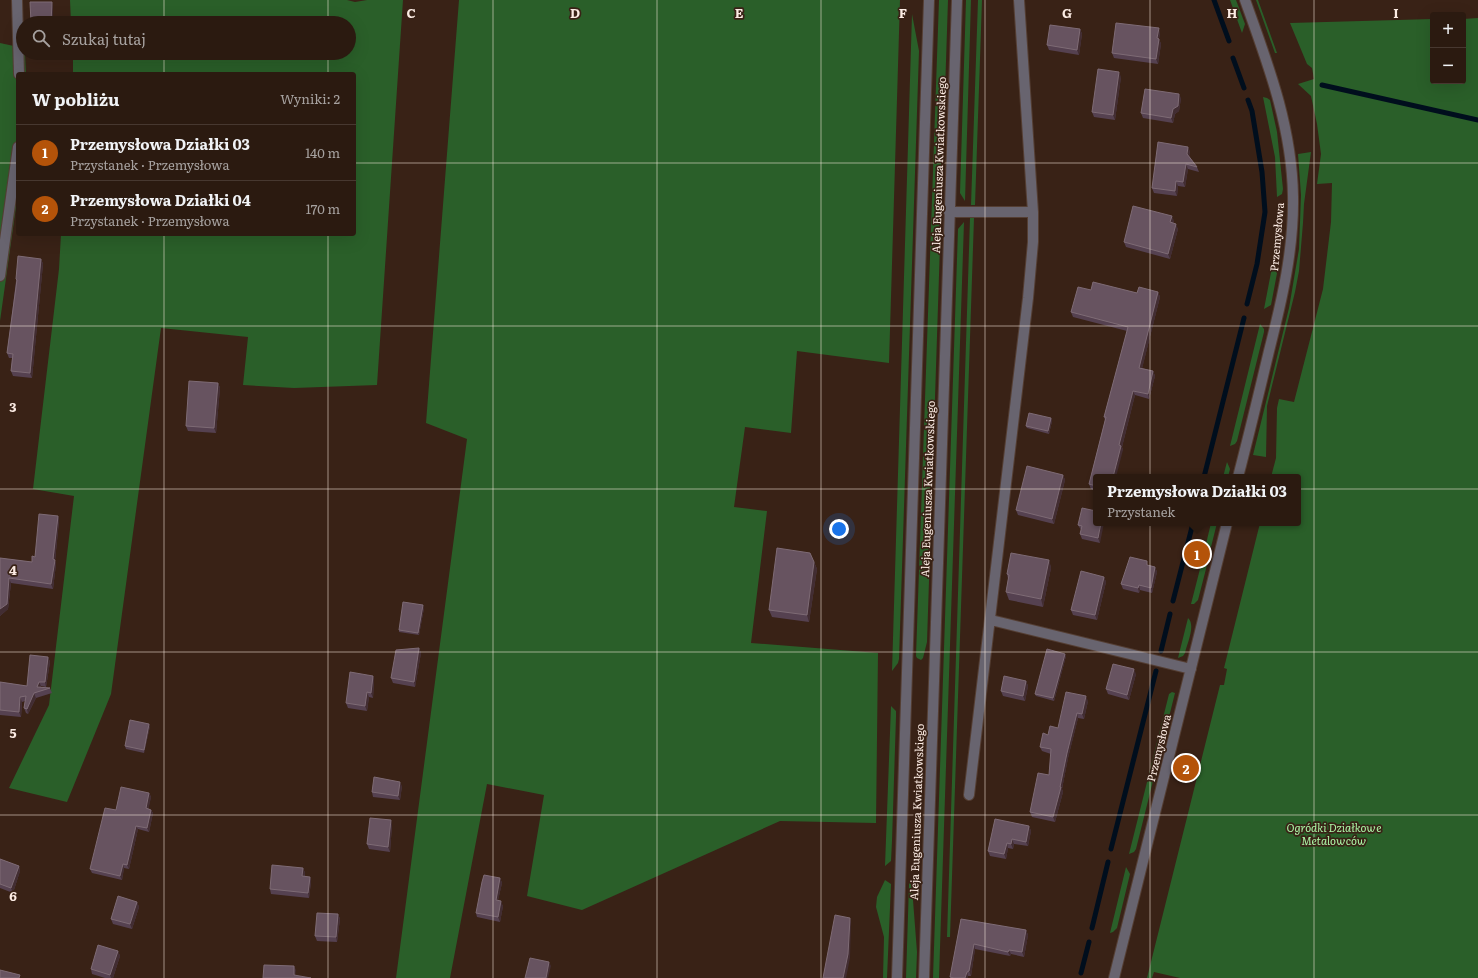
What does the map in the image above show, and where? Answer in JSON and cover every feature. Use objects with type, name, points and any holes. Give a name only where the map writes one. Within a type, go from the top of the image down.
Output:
[{"type":"street","points":[[17,0],[17,16]]},
{"type":"street","name":"Aleja Eugeniusza Kwiatkowskiego","points":[[897,978],[929,0]]},
{"type":"street","name":"Aleja Eugeniusza Kwiatkowskiego","points":[[924,978],[956,0]]},
{"type":"street","points":[[968,794],[991,620],[1028,298],[1033,242],[1033,212],[1019,0]]},
{"type":"street","name":"Przemysłowa","points":[[1239,474],[1282,298],[1290,250],[1293,196],[1289,153],[1282,111],[1268,61],[1245,0]]},
{"type":"street","points":[[19,60],[19,72]]},
{"type":"street","points":[[0,276],[16,161]]},
{"type":"street","points":[[949,212],[1033,212]]},
{"type":"street","name":"Przemysłowa","points":[[1114,978],[1226,526]]},
{"type":"street","points":[[991,620],[1191,669]]},
{"type":"green space","points":[[70,0],[347,0],[355,2],[367,0],[403,0],[377,385],[294,388],[243,385],[248,337],[161,328],[111,694],[67,802],[9,788],[49,705],[74,496],[33,489],[59,269],[61,236],[356,236],[356,72],[73,72],[73,60],[356,60],[356,16],[71,16]]},
{"type":"green space","points":[[459,0],[900,0],[889,363],[797,351],[791,433],[745,427],[734,507],[767,511],[751,643],[878,653],[876,823],[780,821],[582,910],[527,896],[544,795],[487,784],[450,978],[396,978],[467,439],[426,423]]},
{"type":"green space","points":[[939,0],[948,0],[927,642],[923,658],[921,660],[916,656]]},
{"type":"green space","points":[[966,0],[971,0],[965,201],[960,193]]},
{"type":"green space","points":[[978,0],[982,0],[975,205],[971,205]]},
{"type":"green space","points":[[1230,0],[1236,0],[1245,24],[1242,33]]},
{"type":"green space","points":[[1256,0],[1258,0],[1277,53],[1275,53]]},
{"type":"green space","points":[[912,14],[919,51],[899,659],[892,671]]},
{"type":"green space","name":"Ogródki Działkowe Metalowców","points":[[1478,18],[1478,978],[1180,978],[1154,972],[1152,978],[1147,978],[1220,685],[1224,685],[1227,669],[1224,668],[1259,526],[1301,526],[1301,474],[1272,474],[1276,458],[1277,408],[1279,399],[1294,402],[1323,289],[1331,222],[1332,183],[1317,184],[1321,154],[1317,124],[1311,96],[1298,84],[1314,79],[1312,68],[1307,64],[1290,23],[1430,19],[1430,84],[1466,84],[1466,19]]},
{"type":"green space","points":[[0,43],[16,46],[16,60],[25,60],[26,72],[16,72],[16,207],[0,321]]},
{"type":"green space","points":[[1263,97],[1270,100],[1277,132],[1283,189],[1282,194],[1277,197],[1275,157]]},
{"type":"green space","points":[[1311,152],[1304,204],[1299,271],[1267,406],[1266,457],[1253,455],[1289,308],[1299,249],[1301,195],[1298,154]]},
{"type":"green space","points":[[970,218],[974,218],[950,937],[947,937]]},
{"type":"green space","points":[[964,222],[939,978],[933,978],[958,229]]},
{"type":"green space","points":[[1273,262],[1278,268],[1271,305],[1264,309]]},
{"type":"green space","points":[[1260,324],[1264,329],[1264,332],[1237,441],[1235,444],[1230,446]]},
{"type":"green space","points":[[1227,462],[1230,469],[1229,474],[1224,474]]},
{"type":"green space","points":[[1210,526],[1216,526],[1211,547],[1206,544]]},
{"type":"green space","points":[[1201,565],[1207,565],[1198,600],[1194,604],[1191,604]]},
{"type":"green space","points":[[1188,618],[1191,625],[1190,635],[1185,653],[1183,656],[1178,658]]},
{"type":"green space","points":[[1172,692],[1175,693],[1136,849],[1134,852],[1129,854],[1169,694]]},
{"type":"green space","points":[[891,706],[896,711],[892,841],[891,861],[885,866]]},
{"type":"green space","points":[[1126,867],[1130,874],[1117,928],[1110,933]]},
{"type":"green space","points":[[885,880],[891,884],[887,978],[883,978],[884,937],[876,907],[877,897]]},
{"type":"green space","points":[[910,883],[912,887],[917,952],[916,978],[906,978]]},
{"type":"building","points":[[30,2],[52,2],[51,16],[31,16]]},
{"type":"building","points":[[1116,23],[1159,28],[1156,59],[1112,53]]},
{"type":"building","points":[[1050,25],[1080,29],[1077,50],[1047,45]]},
{"type":"building","points":[[1098,69],[1119,72],[1113,115],[1092,112]]},
{"type":"building","points":[[1145,89],[1179,94],[1178,106],[1173,109],[1171,118],[1141,113]]},
{"type":"building","points":[[1158,142],[1188,147],[1187,154],[1197,167],[1186,164],[1183,182],[1176,181],[1175,191],[1152,188]]},
{"type":"building","points":[[1133,206],[1172,216],[1170,222],[1176,224],[1168,254],[1124,242]]},
{"type":"building","points":[[18,256],[41,259],[30,373],[11,371],[13,354],[7,353],[17,280]]},
{"type":"building","points":[[1093,282],[1137,293],[1139,287],[1158,292],[1139,368],[1153,371],[1148,394],[1133,391],[1119,445],[1121,446],[1114,474],[1093,474],[1093,485],[1089,484],[1106,417],[1104,417],[1128,327],[1071,312],[1078,287],[1091,290]]},
{"type":"building","points":[[189,381],[218,383],[214,428],[186,426]]},
{"type":"building","points":[[1029,413],[1051,418],[1048,431],[1026,426]]},
{"type":"building","points":[[1027,466],[1063,475],[1052,519],[1016,510]]},
{"type":"building","points":[[1082,508],[1093,510],[1093,526],[1100,526],[1098,538],[1080,534],[1082,526],[1078,525]]},
{"type":"building","points":[[39,514],[58,516],[53,559],[55,560],[51,584],[9,578],[7,604],[0,609],[0,558],[32,562],[32,556],[35,557]]},
{"type":"building","points":[[777,548],[810,553],[814,562],[807,615],[769,610]]},
{"type":"building","points":[[1011,553],[1049,560],[1041,599],[1006,592],[1009,575],[1007,574]]},
{"type":"building","points":[[1130,557],[1147,561],[1147,565],[1155,567],[1151,588],[1139,585],[1138,588],[1121,584]]},
{"type":"building","points":[[1081,571],[1104,577],[1095,615],[1071,610]]},
{"type":"building","points":[[403,602],[423,605],[418,633],[399,630]]},
{"type":"building","points":[[419,648],[414,682],[391,678],[396,650]]},
{"type":"building","points":[[1047,649],[1065,654],[1053,698],[1035,694]]},
{"type":"building","points":[[30,655],[48,657],[45,682],[39,682],[37,687],[50,688],[34,693],[27,709],[24,708],[26,696],[20,697],[19,712],[0,710],[0,682],[27,686]]},
{"type":"building","points":[[1113,664],[1134,669],[1127,695],[1106,689]]},
{"type":"building","points":[[350,672],[373,676],[371,693],[367,692],[365,706],[346,703]]},
{"type":"building","points":[[1004,676],[1026,681],[1023,696],[1001,691]]},
{"type":"building","points":[[1066,692],[1086,696],[1082,714],[1077,713],[1053,817],[1030,812],[1038,773],[1049,775],[1051,749],[1040,747],[1043,733],[1048,735],[1050,726],[1058,728]]},
{"type":"building","points":[[130,720],[149,724],[144,750],[125,746]]},
{"type":"building","points":[[374,777],[400,782],[398,796],[372,792]]},
{"type":"building","points":[[121,787],[149,793],[146,808],[151,810],[147,828],[136,826],[127,865],[123,864],[120,876],[90,869],[105,808],[116,810]]},
{"type":"building","points":[[370,818],[391,820],[388,847],[367,844]]},
{"type":"building","points":[[995,819],[1029,826],[1026,842],[1012,839],[1011,844],[1007,843],[1004,854],[988,851]]},
{"type":"building","points":[[0,859],[19,866],[11,888],[0,884]]},
{"type":"building","points":[[272,865],[303,868],[302,876],[310,877],[308,893],[270,889]]},
{"type":"building","points":[[484,875],[500,878],[496,900],[501,901],[498,917],[476,913]]},
{"type":"building","points":[[118,896],[137,902],[130,924],[111,919]]},
{"type":"building","points":[[317,913],[338,914],[336,937],[315,936]]},
{"type":"building","points":[[835,915],[850,918],[848,954],[843,978],[823,978]]},
{"type":"building","points":[[961,919],[1026,930],[1022,952],[1009,950],[1008,952],[974,944],[969,971],[967,972],[965,978],[950,977]]},
{"type":"building","points":[[98,945],[118,951],[110,975],[91,969]]},
{"type":"building","points":[[530,958],[549,962],[546,978],[525,978]]},
{"type":"building","points":[[264,965],[294,966],[294,975],[311,978],[263,978]]},
{"type":"building","points":[[0,970],[20,975],[19,978],[0,978]]},
{"type":"waterway","points":[[1214,0],[1229,41]]},
{"type":"waterway","points":[[1233,58],[1244,88]]},
{"type":"waterway","points":[[1322,85],[1478,120]]},
{"type":"waterway","points":[[1247,304],[1257,264],[1265,212],[1262,172],[1252,111],[1248,100]]},
{"type":"waterway","points":[[1205,474],[1244,318]]},
{"type":"waterway","points":[[1173,601],[1192,526]]},
{"type":"waterway","points":[[1161,651],[1170,614]]},
{"type":"waterway","points":[[1111,849],[1156,671]]},
{"type":"waterway","points":[[1092,928],[1108,862]]},
{"type":"waterway","points":[[1081,973],[1089,942]]},
{"type":"place","name":"Przemysłowa Działki 03","points":[[1197,554]]},
{"type":"place","name":"Przemysłowa Działki 04","points":[[1186,768]]}]
